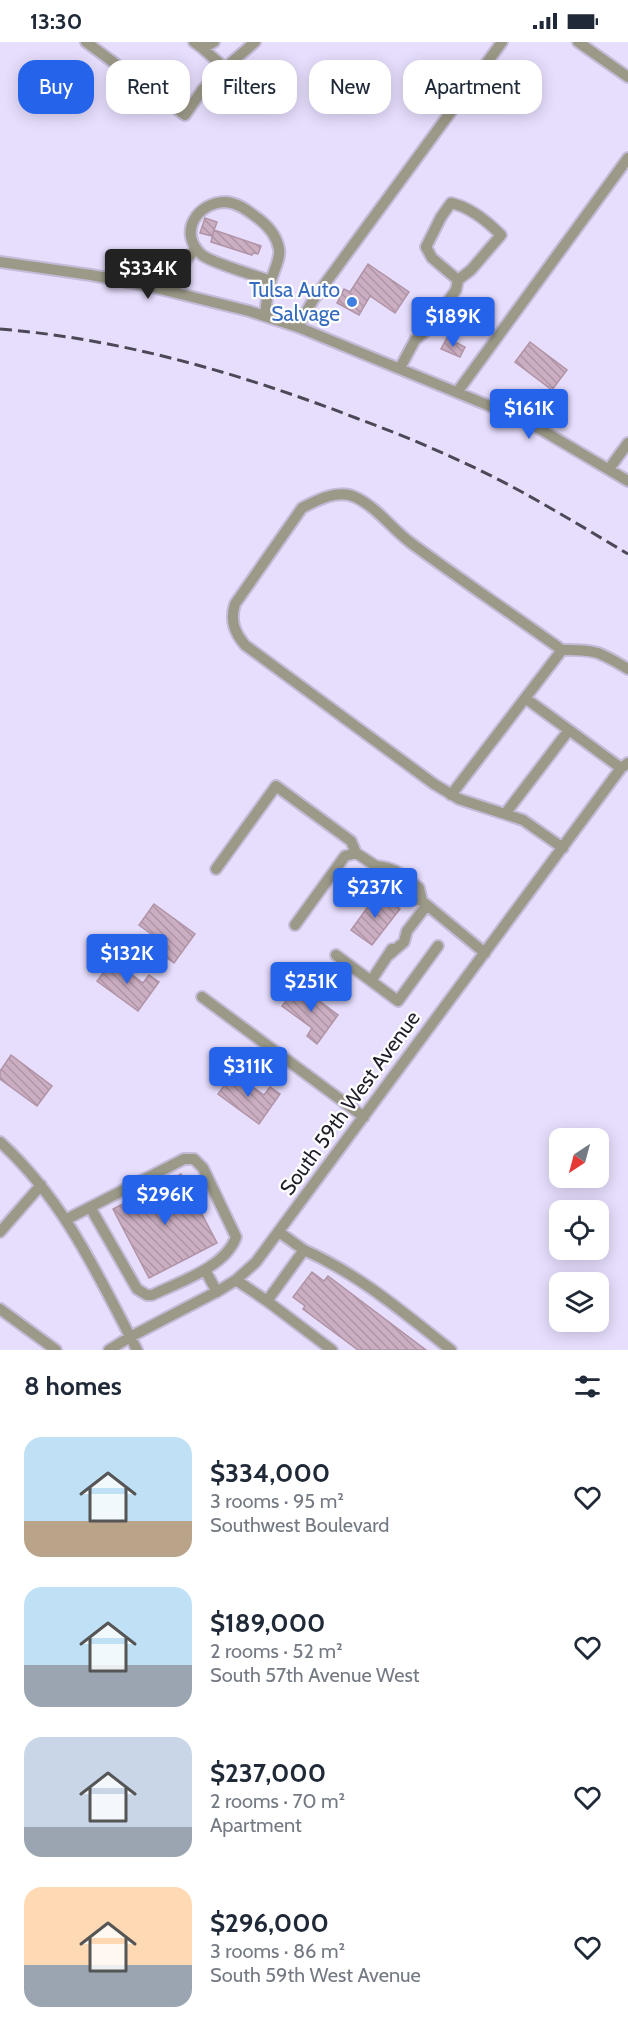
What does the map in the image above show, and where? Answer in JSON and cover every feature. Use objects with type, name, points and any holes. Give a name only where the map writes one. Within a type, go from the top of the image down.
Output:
[{"type":"street","points":[[86,42],[185,115],[202,90]]},
{"type":"street","points":[[198,45],[214,42]]},
{"type":"street","points":[[234,60],[255,42]]},
{"type":"street","points":[[298,327],[313,300],[502,42]]},
{"type":"street","points":[[578,42],[628,77]]},
{"type":"street","points":[[198,45],[216,60]]},
{"type":"street","points":[[458,391],[628,158]]},
{"type":"street","points":[[265,316],[270,281],[280,252],[276,238],[262,222],[237,204],[226,202],[214,205],[198,215],[190,229],[191,242],[202,255],[270,281]]},
{"type":"street","points":[[400,368],[415,340],[427,330],[456,290],[458,280],[471,270],[501,235],[491,225],[462,206],[451,203],[426,247],[432,258],[458,280]]},
{"type":"street","points":[[174,292],[186,260],[196,248]]},
{"type":"street","points":[[0,262],[91,275],[174,292],[298,327],[458,391],[540,429],[628,481]]},
{"type":"street","points":[[609,469],[628,443]]},
{"type":"street","points":[[563,848],[523,820],[451,795],[245,645],[237,636],[231,618],[235,604],[302,508],[318,499],[337,495],[353,496],[372,509],[409,542],[562,650],[585,649],[602,653],[628,669]]},
{"type":"street","points":[[451,795],[562,650]]},
{"type":"street","points":[[525,698],[569,730],[625,765]]},
{"type":"street","points":[[505,814],[569,730]]},
{"type":"street","name":"South 59th West Avenue","points":[[109,1350],[217,1292],[236,1280],[256,1262],[625,765]]},
{"type":"street","points":[[216,869],[276,786],[351,841],[356,853],[376,866],[389,867],[403,875],[419,888],[425,903],[485,953]]},
{"type":"street","points":[[295,925],[345,856],[356,853]]},
{"type":"street","points":[[371,981],[400,935],[407,931],[425,903]]},
{"type":"street","points":[[336,955],[398,1001],[438,946]]},
{"type":"street","points":[[202,997],[364,1117]]},
{"type":"street","points":[[0,1142],[41,1185],[67,1219],[137,1350]]},
{"type":"street","points":[[67,1219],[90,1207],[184,1159],[194,1159],[202,1168],[236,1237],[232,1247],[205,1270],[152,1295],[136,1289],[90,1207]]},
{"type":"street","points":[[0,1232],[41,1185]]},
{"type":"street","points":[[279,1232],[304,1250],[325,1259],[367,1285],[451,1350]]},
{"type":"street","points":[[267,1301],[304,1250]]},
{"type":"street","points":[[205,1270],[217,1292]]},
{"type":"street","points":[[236,1280],[332,1350]]},
{"type":"street","points":[[0,1309],[56,1350]]},
{"type":"building","points":[[205,218],[217,222],[212,236],[200,233]]},
{"type":"building","points":[[214,230],[261,246],[258,254],[253,253],[252,255],[211,242]]},
{"type":"building","points":[[368,264],[409,292],[395,313],[370,296],[359,315],[337,303],[344,289],[350,292]]},
{"type":"building","points":[[447,338],[465,347],[460,357],[441,349]]},
{"type":"building","points":[[530,342],[567,370],[552,390],[515,362]]},
{"type":"building","points":[[378,893],[400,909],[372,945],[351,930]]},
{"type":"building","points":[[154,904],[195,934],[174,963],[163,955],[169,947],[139,925]]},
{"type":"building","points":[[113,960],[143,983],[149,975],[159,982],[138,1011],[97,981]]},
{"type":"building","points":[[298,985],[338,1015],[317,1044],[307,1036],[312,1028],[282,1006]]},
{"type":"building","points":[[11,1055],[52,1086],[37,1106],[0,1079],[0,1071]]},
{"type":"building","points":[[233,1073],[264,1095],[270,1087],[280,1094],[259,1124],[218,1094]]},
{"type":"building","points":[[181,1174],[217,1243],[149,1278],[113,1209]]},
{"type":"building","points":[[312,1272],[324,1281],[328,1276],[426,1350],[358,1350],[303,1309],[305,1306],[293,1297]]},
{"type":"railway","points":[[0,329],[46,334],[137,350],[226,373],[313,402],[399,434],[482,471],[628,554]]},
{"type":"place","name":"Tulsa Auto Salvage","points":[[352,302]]}]
